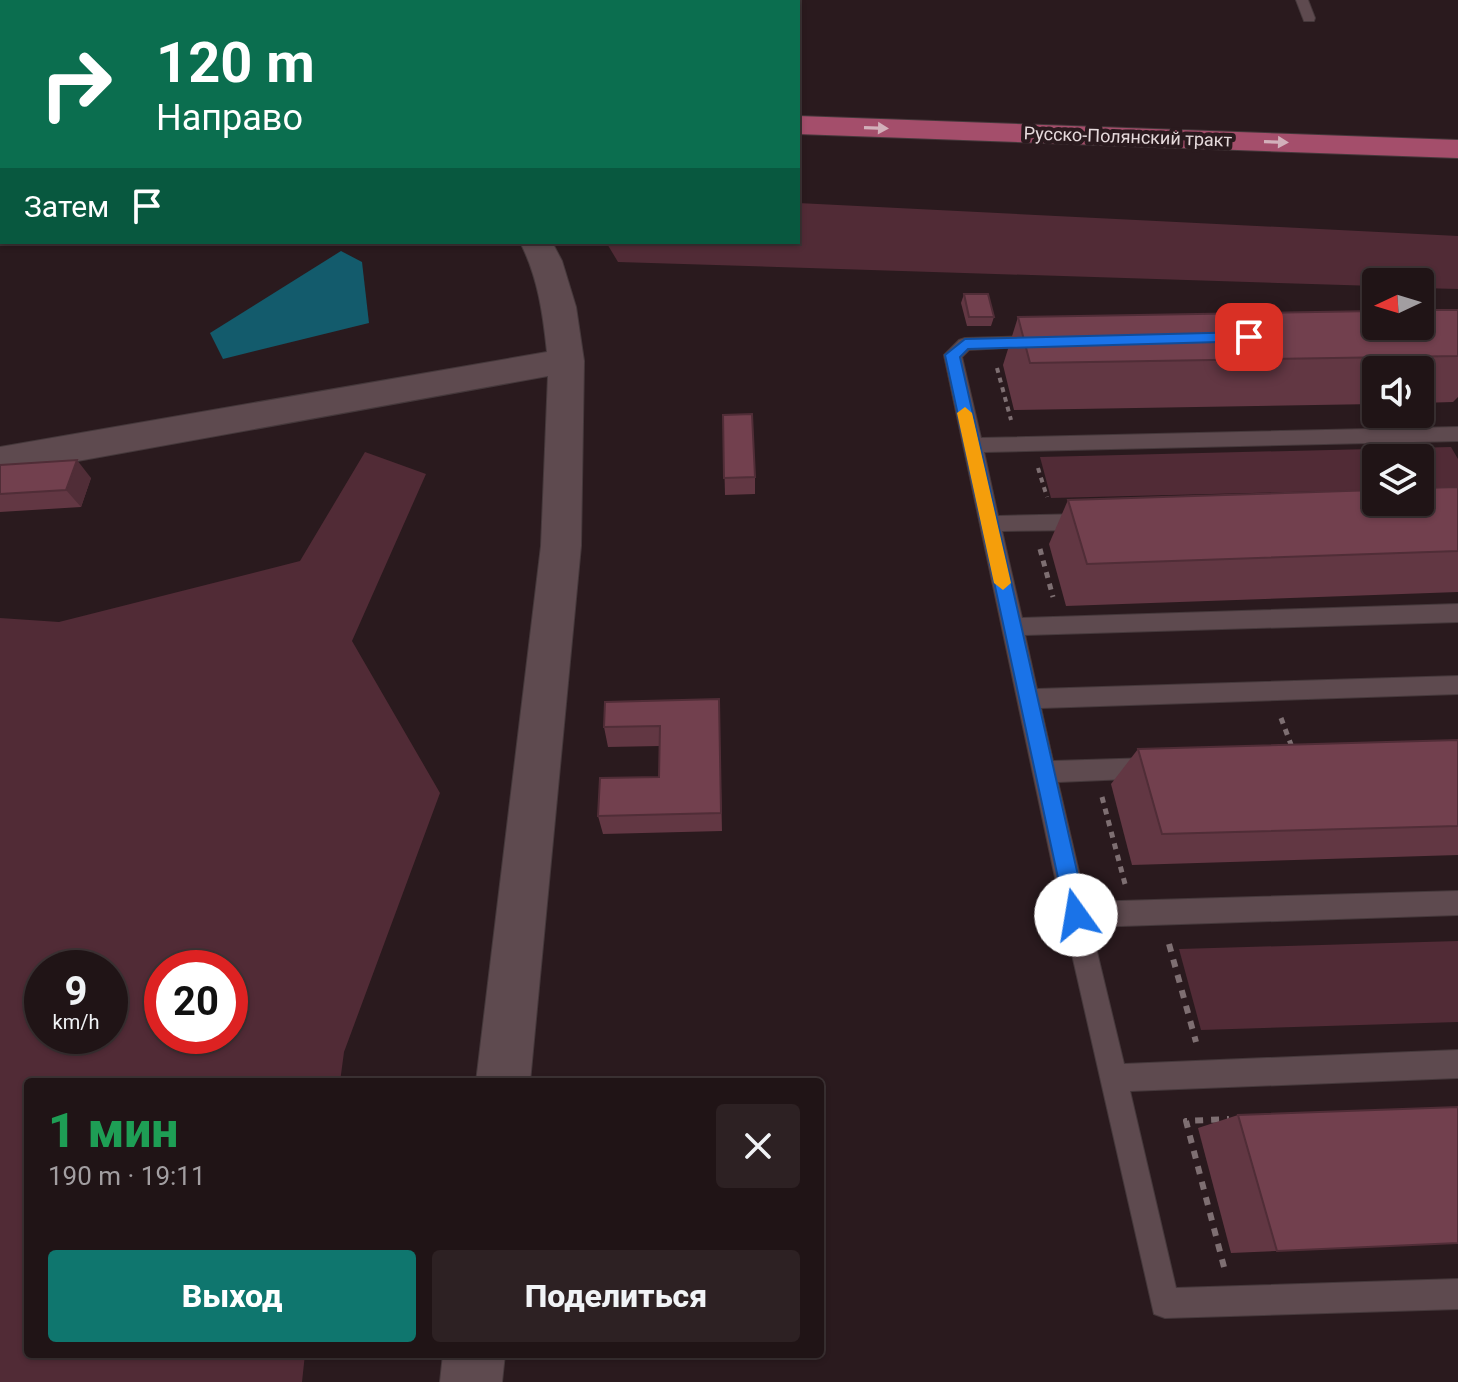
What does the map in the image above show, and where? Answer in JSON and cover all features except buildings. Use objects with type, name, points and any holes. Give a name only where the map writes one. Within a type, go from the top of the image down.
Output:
[{"type":"main road","name":"Русско-Полянский тракт","points":[[800,101],[1458,123]]},
{"type":"main road","name":"Русско-Полянский тракт","points":[[800,125],[1458,149]]},
{"type":"street","points":[[503,1078],[561,546],[566,361],[559,307],[546,261],[537,244]]},
{"type":"street","points":[[0,461],[566,361]]},
{"type":"street","points":[[471,1382],[474,1358]]},
{"type":"lane","points":[[1302,0],[1309,18]]},
{"type":"lane","points":[[1059,342],[965,344],[953,355],[1165,1303],[1458,1294]]},
{"type":"lane","points":[[972,445],[1458,434]]},
{"type":"lane","points":[[989,524],[1101,522]]},
{"type":"lane","points":[[1013,627],[1458,613]]},
{"type":"lane","points":[[1028,699],[1458,685]]},
{"type":"lane","points":[[1044,772],[1172,768]]},
{"type":"lane","points":[[1076,915],[1458,903]]},
{"type":"lane","points":[[1114,1078],[1458,1064]]},
{"type":"path","points":[[996,362],[1011,420]]},
{"type":"path","points":[[1031,443],[1059,540],[1038,541],[1054,602]]},
{"type":"path","points":[[1102,795],[1125,884]]},
{"type":"path","points":[[1160,913],[1218,1120]]},
{"type":"path","points":[[1225,1273],[1186,1121],[1233,1119]]},
{"type":"shaded area","points":[[800,203],[1458,236],[1458,289],[1434,288],[1434,268],[1362,268],[1362,286],[618,262],[607,244],[800,244]]},
{"type":"shaded area","points":[[1434,447],[1451,447],[1458,459],[1458,488],[1434,489]]},
{"type":"shaded area","points":[[1362,449],[1362,490],[1051,498],[1040,457]]},
{"type":"shaded area","points":[[365,452],[426,474],[352,641],[440,793],[344,1052],[341,1078],[24,1078],[24,1358],[305,1358],[302,1382],[0,1382],[0,618],[59,622],[300,561]]},
{"type":"shaded area","points":[[1458,941],[1458,1022],[1201,1030],[1179,949]]},
{"type":"water","points":[[341,251],[362,262],[369,323],[223,359],[210,333]]},
{"type":"slow traffic","points":[[965,413],[1003,583]]},
{"type":"route","points":[[1076,915],[953,355],[965,344],[1249,337]]}]
